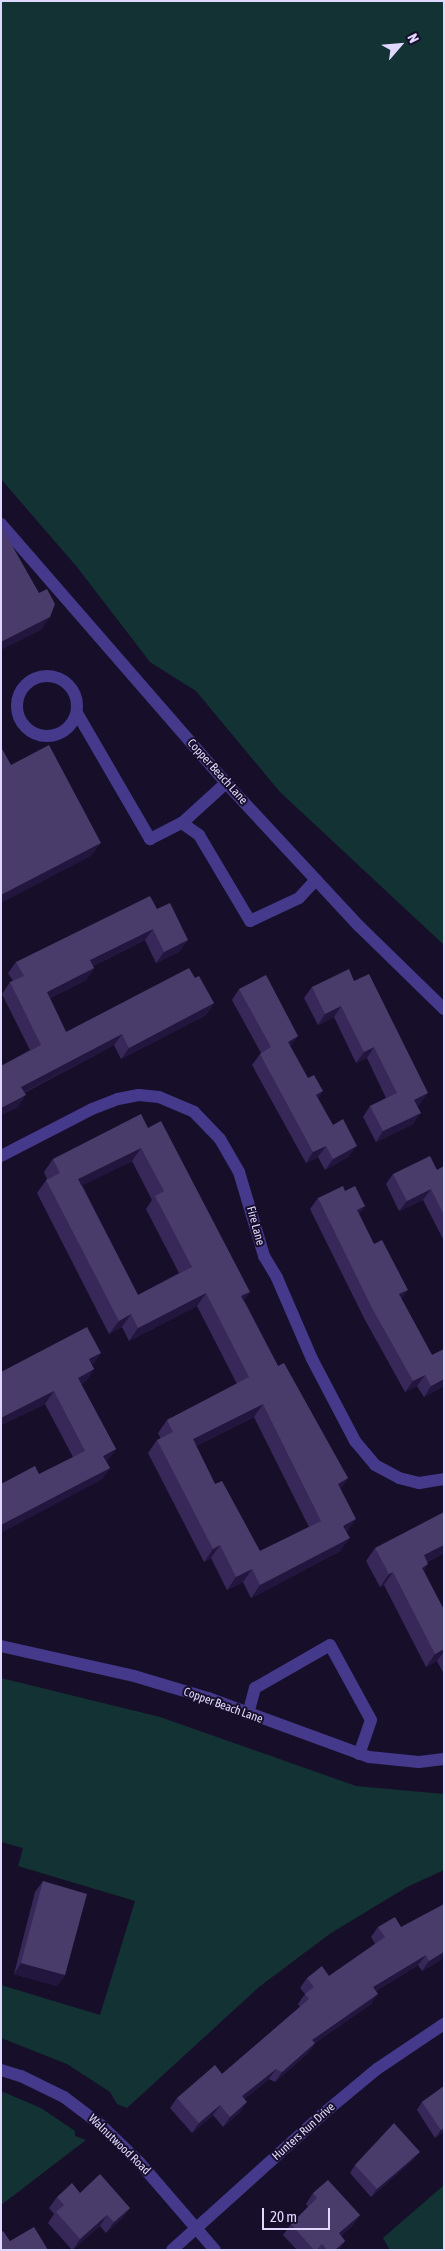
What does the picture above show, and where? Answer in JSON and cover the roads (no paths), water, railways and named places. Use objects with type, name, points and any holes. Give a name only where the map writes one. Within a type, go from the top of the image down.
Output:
[{"type":"street","name":"Copper Beach Lane","points":[[1,524],[226,783],[316,880],[444,1009]]},
{"type":"street","points":[[77,713],[66,730],[46,737],[36,734],[24,725],[17,702],[26,684],[34,678],[53,676],[62,679],[75,694],[77,713],[150,840],[182,823],[226,783]]},
{"type":"street","points":[[182,823],[199,835],[250,921],[299,898],[316,880]]},
{"type":"street","name":"Fire Lane","points":[[1,1156],[92,1109],[118,1099],[139,1095],[159,1097],[194,1112],[220,1139],[239,1172],[264,1256],[277,1278],[312,1359],[355,1441],[375,1464],[399,1478],[419,1483],[444,1479]]},
{"type":"street","points":[[248,1714],[254,1688],[330,1645],[371,1720],[359,1754]]},
{"type":"street","name":"Copper Beach Lane","points":[[1,1646],[134,1676],[359,1754],[419,1762],[444,1758]]},
{"type":"street","name":"Hunters Run Drive","points":[[172,2250],[377,2069],[444,2024]]},
{"type":"street","name":"Walnutwood Road","points":[[1,2070],[21,2076],[64,2097],[102,2126],[139,2162],[214,2250]]}]
